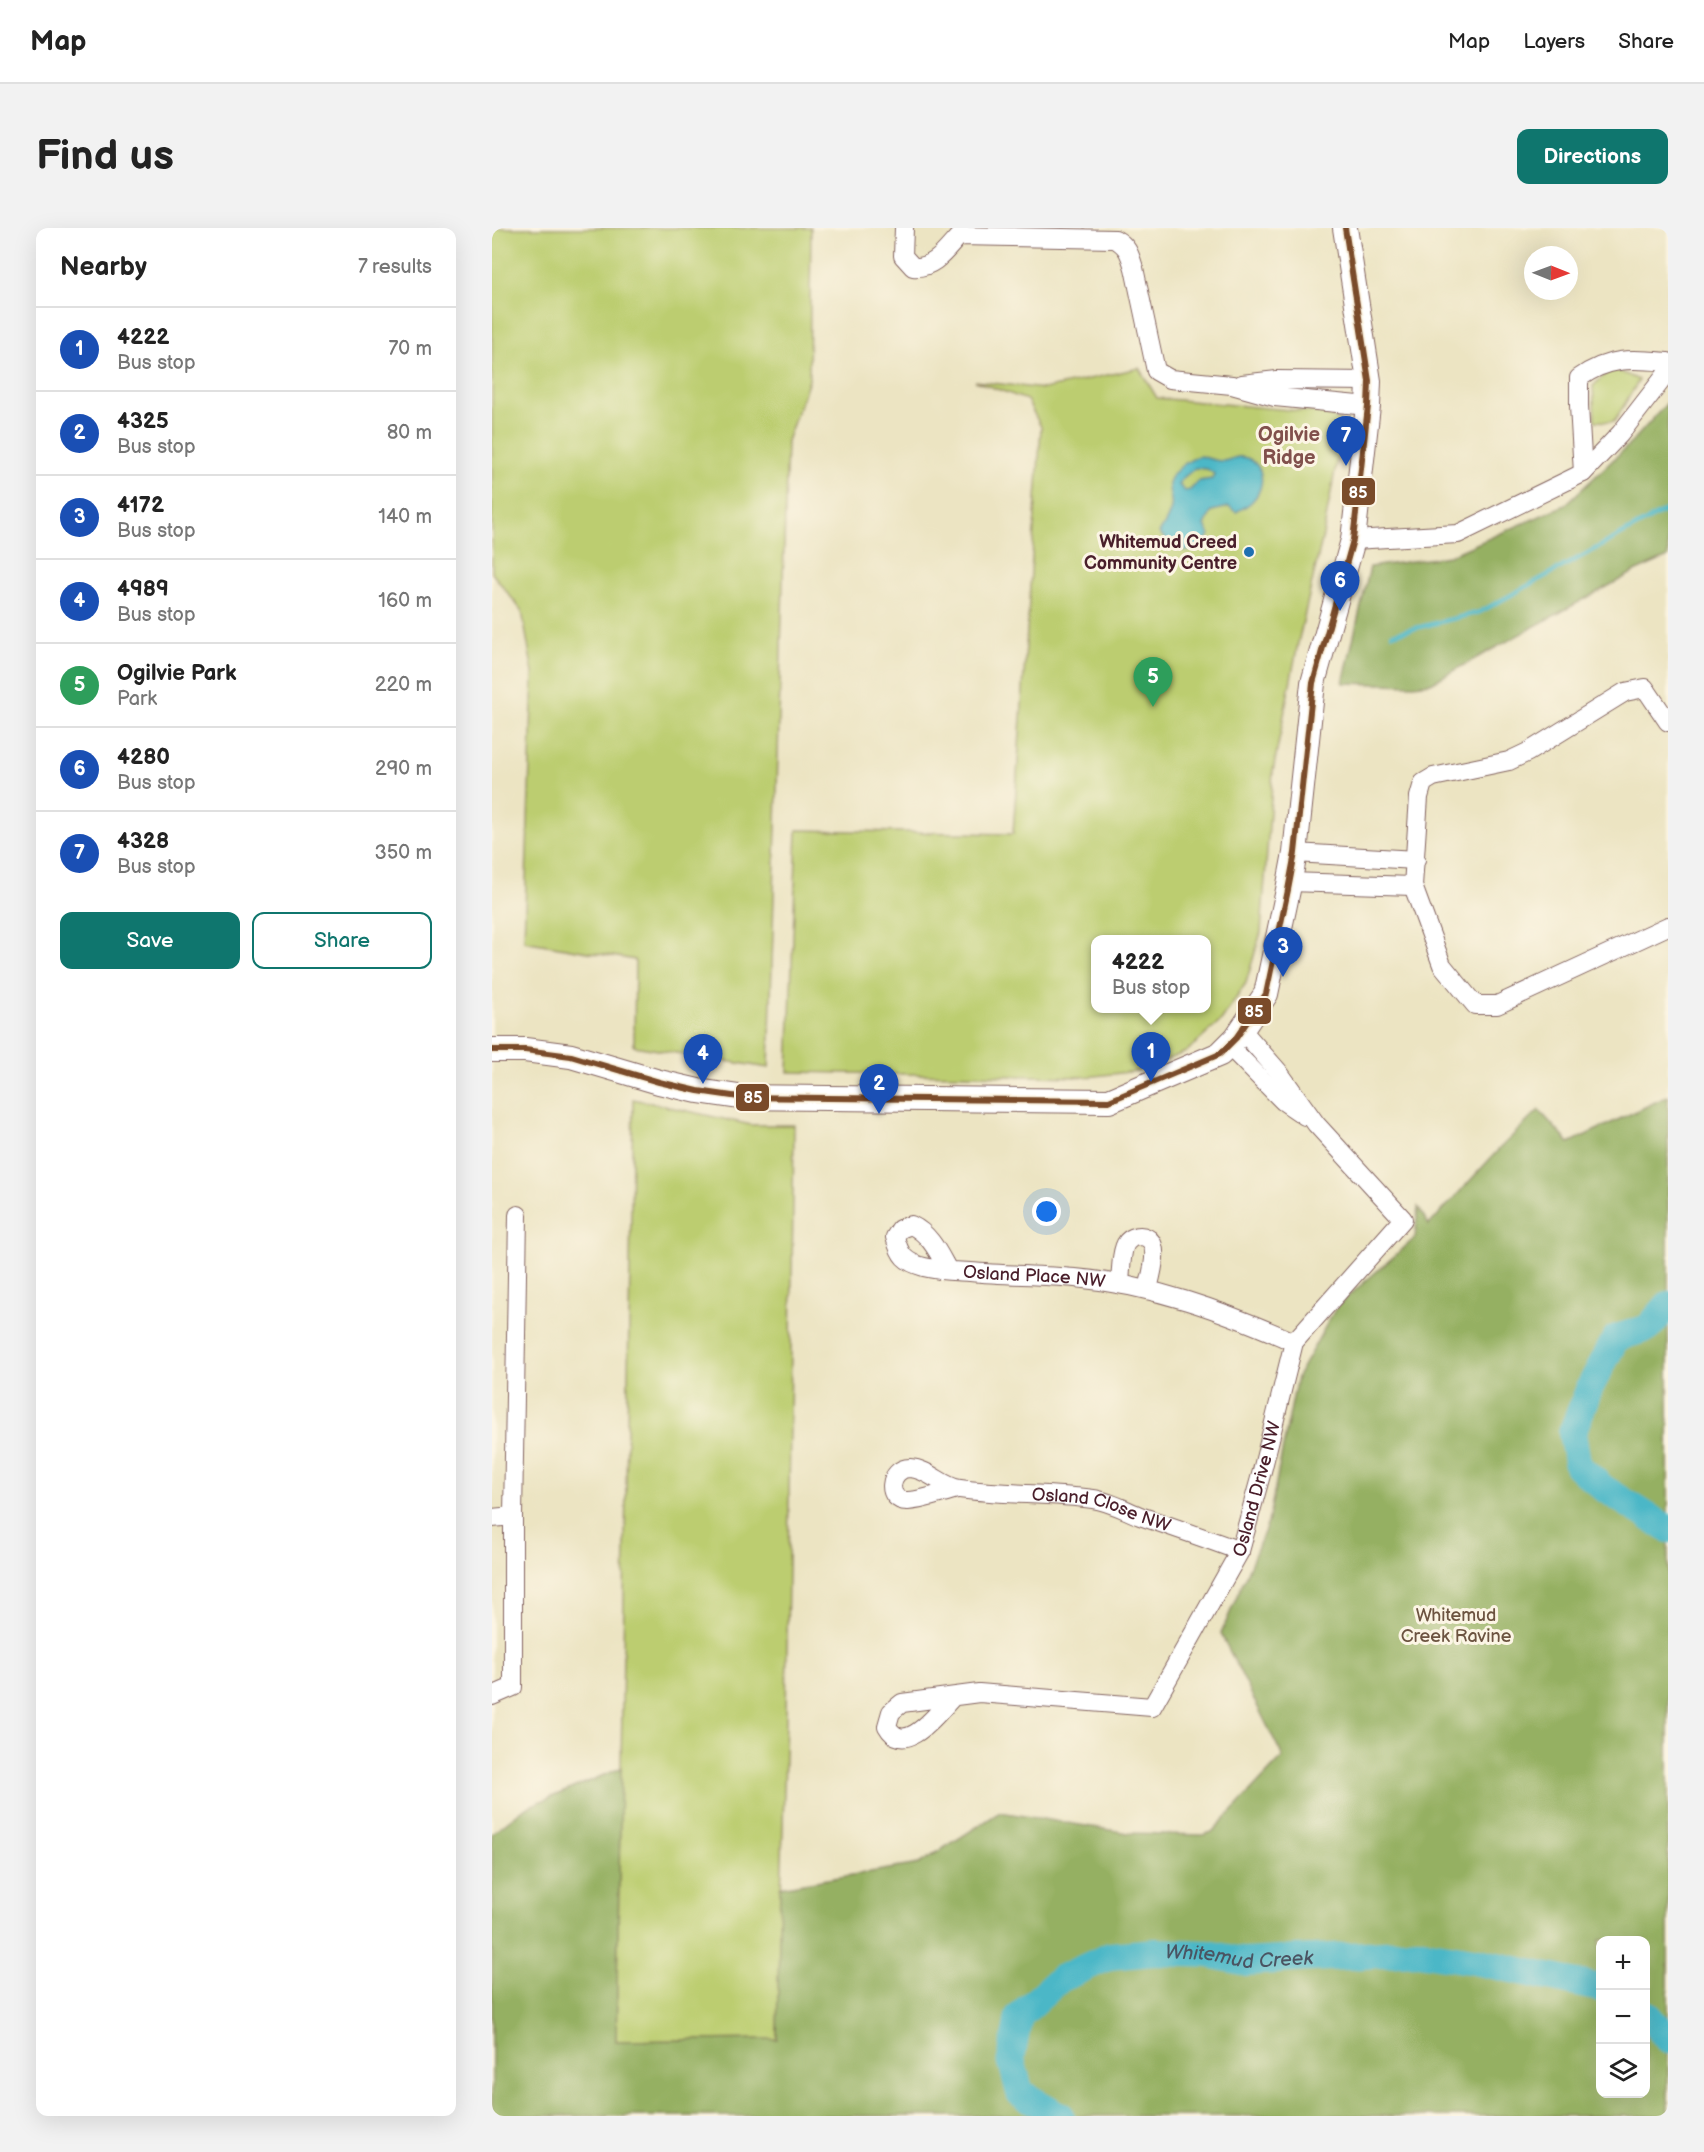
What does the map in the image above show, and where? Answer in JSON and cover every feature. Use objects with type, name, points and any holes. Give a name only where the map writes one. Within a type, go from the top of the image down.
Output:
[{"type":"street","points":[[904,228],[903,256],[913,267],[928,266],[956,232],[1071,233],[1115,239],[1123,243],[1130,253]]},
{"type":"street","points":[[1128,228],[1130,253],[1156,372],[1170,379],[1232,385],[1275,397],[1368,406]]},
{"type":"street","points":[[492,1050],[525,1050],[571,1056],[659,1082],[739,1097],[1109,1101],[1220,1053],[1235,1038],[1266,994],[1295,853],[1313,683],[1353,540],[1369,381],[1345,228]]},
{"type":"street","points":[[1583,473],[1579,378],[1593,368],[1615,360],[1668,362]]},
{"type":"street","points":[[1353,540],[1458,534],[1583,473],[1620,434],[1668,372]]},
{"type":"street","points":[[1232,385],[1276,380],[1369,381]]},
{"type":"street","points":[[1668,722],[1645,688],[1625,692],[1528,753],[1509,761],[1433,777],[1423,783],[1419,797],[1413,886],[1442,965],[1475,1005],[1497,1005],[1668,926]]},
{"type":"street","points":[[1295,853],[1416,860]]},
{"type":"street","points":[[1289,882],[1413,886]]},
{"type":"street","name":"Osland Drive NW","points":[[953,1697],[979,1693],[1152,1707],[1239,1551],[1262,1472],[1294,1342],[1403,1219],[1316,1124],[1283,1101],[1235,1038]]},
{"type":"street","points":[[492,1696],[513,1687],[513,1516],[518,1215]]},
{"type":"street","name":"Osland Place NW","points":[[1119,1283],[1127,1241],[1141,1236],[1149,1239],[1153,1245],[1153,1262],[1148,1289]]},
{"type":"street","name":"Osland Place NW","points":[[948,1270],[1119,1283],[1148,1289],[1249,1322],[1294,1342]]},
{"type":"street","name":"Osland Close NW","points":[[957,1489],[1095,1499],[1239,1551]]},
{"type":"street","points":[[492,1518],[513,1516]]},
{"type":"green space","points":[[492,228],[811,228],[809,380],[787,441],[769,1068],[634,1046],[635,960],[524,941],[533,673],[522,611],[492,573]]},
{"type":"green space","points":[[1139,368],[1157,398],[1323,413],[1341,421],[1342,433],[1323,535],[1298,643],[1273,771],[1261,932],[1246,983],[1222,1020],[1186,1052],[1137,1071],[1087,1077],[788,1072],[797,830],[1013,834],[1041,427],[1027,400],[975,381],[1044,389]]},
{"type":"green space","points":[[1612,368],[1639,380],[1614,422],[1595,421],[1593,386]]},
{"type":"green space","points":[[1668,402],[1668,557],[1634,572],[1431,683],[1414,685],[1343,683],[1370,567],[1449,556],[1565,505],[1632,442]]},
{"type":"green space","name":"Whitemud Creek Ravine","points":[[1668,1096],[1668,2116],[492,2116],[492,1833],[525,1808],[621,1768],[616,2041],[777,2039],[780,1887],[919,1864],[1000,1812],[1129,1833],[1203,1835],[1212,1832],[1283,1757],[1221,1634],[1268,1523],[1297,1377],[1337,1306],[1415,1238],[1418,1207],[1429,1225],[1501,1147],[1539,1110],[1569,1143]]},
{"type":"green space","points":[[633,1099],[751,1125],[794,1125],[786,1720],[777,2039],[616,2041]]},
{"type":"water","points":[[1201,456],[1224,461],[1244,457],[1253,461],[1261,474],[1260,490],[1248,505],[1236,512],[1229,507],[1212,511],[1205,525],[1210,535],[1195,551],[1177,550],[1159,533],[1171,508],[1170,479],[1177,470]],"holes":[[[1195,468],[1207,469],[1214,474],[1212,479],[1199,481],[1190,490],[1185,491],[1179,485],[1182,479]]]},
{"type":"waterway","points":[[1392,634],[1480,612],[1668,509]]},
{"type":"waterway","name":"Whitemud Creek","points":[[1668,1305],[1648,1328],[1616,1338],[1590,1387],[1572,1433],[1578,1466],[1603,1488],[1668,1529]]},
{"type":"waterway","name":"Whitemud Creek","points":[[1061,2116],[1020,2093],[1011,2059],[1019,2016],[1060,1979],[1110,1956],[1155,1952],[1208,1954],[1246,1962],[1418,1952],[1474,1961],[1596,1987]]},
{"type":"waterway","name":"Whitemud Creek","points":[[1650,2019],[1668,2039]]},
{"type":"transit line","name":"85","points":[[492,1050],[525,1050],[571,1056],[659,1082],[739,1097],[1109,1101],[1220,1054],[1236,1038],[1266,994],[1295,853],[1313,683],[1353,540],[1369,381],[1345,228]]},
{"type":"place","name":"4328","points":[[1346,466]]},
{"type":"place","name":"Whitemud Creed Community Centre","points":[[1249,552]]},
{"type":"place","name":"4280","points":[[1340,611]]},
{"type":"place","name":"Ogilvie Park","points":[[1153,707]]},
{"type":"place","name":"4172","points":[[1283,977]]},
{"type":"place","name":"4222","points":[[1151,1082]]},
{"type":"place","name":"4989","points":[[703,1084]]},
{"type":"place","name":"4325","points":[[879,1114]]},
{"type":"district","name":"Ogilvie Ridge","points":[[1289,446]]}]
